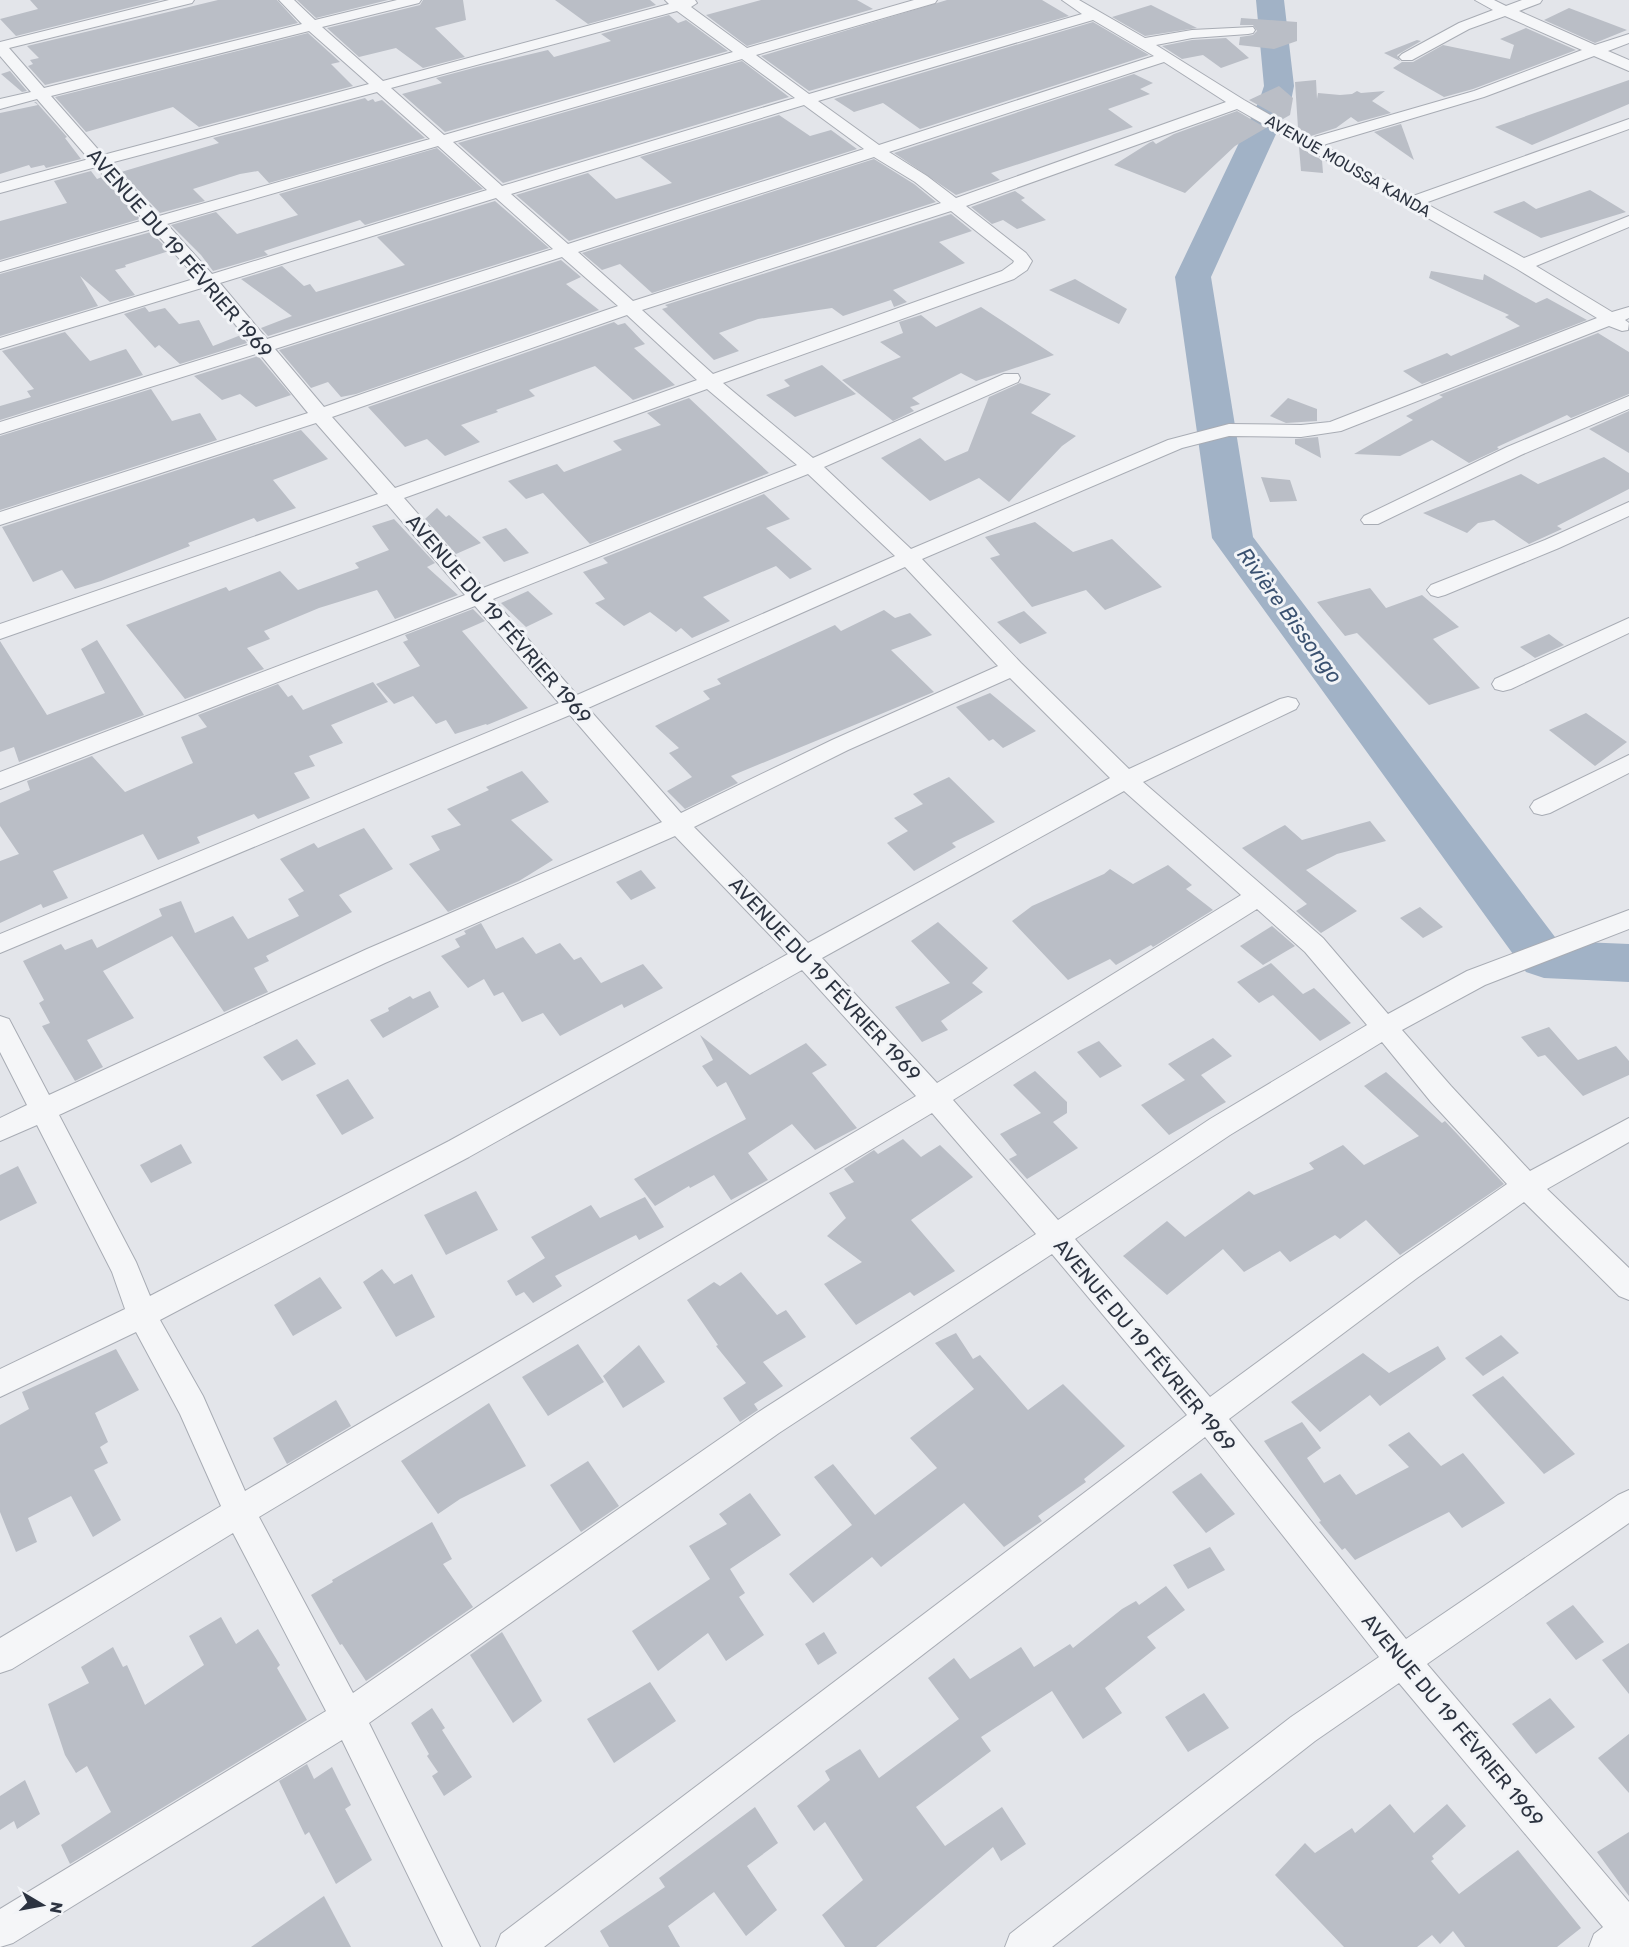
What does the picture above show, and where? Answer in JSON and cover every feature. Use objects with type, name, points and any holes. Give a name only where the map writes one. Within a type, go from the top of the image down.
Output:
[{"type":"street","points":[[0,46],[187,0]]},
{"type":"street","points":[[285,0],[710,382],[811,466],[908,557],[1013,668],[1125,779],[1314,945],[1355,990],[1384,1028],[1526,1186],[1629,1287]]},
{"type":"street","points":[[0,104],[414,0]]},
{"type":"street","points":[[0,188],[380,86],[676,3],[699,0]]},
{"type":"street","points":[[0,267],[930,0]]},
{"type":"street","name":"AVENUE MOUSSA KANDA","points":[[1069,0],[1166,57],[1238,104],[1312,143],[1523,265],[1629,330]]},
{"type":"street","points":[[1482,0],[1629,66]]},
{"type":"street","points":[[1407,57],[1464,26],[1535,0]]},
{"type":"street","points":[[0,632],[710,382],[1008,275],[1021,266],[1023,261],[1020,257],[955,204],[878,152],[676,3]]},
{"type":"street","points":[[0,344],[499,192],[1095,15]]},
{"type":"street","points":[[1143,43],[1192,34],[1248,30]]},
{"type":"street","points":[[1312,143],[1479,94],[1629,38]]},
{"type":"street","name":"AVENUE DU 19 FÉVRIER 1969","points":[[0,46],[99,161],[209,281],[320,415],[678,825],[807,957],[936,1097],[1208,1418],[1621,1935]]},
{"type":"street","points":[[0,428],[264,347],[562,250],[878,152],[1166,57]]},
{"type":"street","points":[[0,519],[320,415],[630,308],[955,204],[1238,104]]},
{"type":"street","points":[[1411,202],[1629,124]]},
{"type":"street","points":[[1523,265],[1629,220]]},
{"type":"street","points":[[0,944],[574,705],[908,557],[1175,444],[1228,430],[1301,431],[1334,428],[1629,312]]},
{"type":"street","points":[[0,781],[811,466],[1011,378]]},
{"type":"street","points":[[1371,519],[1514,451],[1629,402]]},
{"type":"street","points":[[1438,590],[1552,544],[1629,508]]},
{"type":"street","points":[[1503,684],[1629,625]]},
{"type":"street","points":[[0,1130],[376,956],[678,825],[840,745],[1013,668]]},
{"type":"street","points":[[0,1384],[142,1315],[459,1149],[1125,779],[1288,704]]},
{"type":"street","points":[[1542,807],[1629,763]]},
{"type":"street","points":[[0,1657],[936,1097],[1259,896]]},
{"type":"street","points":[[0,1930],[348,1717],[768,1423],[1220,1127],[1384,1028],[1476,978],[1629,919]]},
{"type":"street","points":[[0,1026],[126,1270],[142,1315],[192,1406],[239,1512],[348,1717],[462,1947]]},
{"type":"street","points":[[514,1947],[1407,1269],[1526,1186],[1629,1129]]},
{"type":"street","points":[[1023,1947],[1303,1729],[1629,1504]]},
{"type":"building","points":[[30,0],[160,0],[16,36],[0,19],[38,9]]},
{"type":"building","points":[[218,0],[277,0],[298,23],[45,85],[28,66],[33,64],[30,60],[39,58],[27,46]]},
{"type":"building","points":[[297,0],[388,0],[316,18]]},
{"type":"building","points":[[423,0],[463,0],[466,20],[435,28],[465,57],[423,68],[396,48],[359,57],[327,28],[420,5]]},
{"type":"building","points":[[555,0],[650,0],[656,5],[588,24]]},
{"type":"building","points":[[761,0],[857,0],[873,9],[747,46],[706,15]]},
{"type":"building","points":[[947,0],[1042,0],[1069,16],[809,91],[761,56]]},
{"type":"building","points":[[1151,5],[1197,28],[1145,36],[1112,17]]},
{"type":"building","points":[[1569,8],[1627,30],[1595,43],[1544,20]]},
{"type":"building","points":[[669,15],[678,23],[686,20],[728,51],[445,132],[402,94],[442,83],[436,78],[477,67],[548,50],[554,57],[611,41],[601,34]]},
{"type":"building","points":[[1241,18],[1297,22],[1297,41],[1274,49],[1239,45],[1240,37],[1253,35],[1257,31],[1253,25],[1240,25]]},
{"type":"building","points":[[1093,22],[1149,55],[920,129],[883,103],[854,112],[834,99]]},
{"type":"building","points":[[1526,28],[1576,50],[1473,89],[1444,97],[1393,68],[1402,62],[1413,62],[1443,45],[1510,59],[1514,45],[1500,39]]},
{"type":"building","points":[[308,33],[340,62],[331,64],[353,86],[199,127],[173,107],[86,132],[55,97]]},
{"type":"building","points":[[1226,38],[1249,58],[1221,68],[1203,55],[1182,59],[1162,46],[1192,40]]},
{"type":"building","points":[[1417,40],[1421,41],[1397,55],[1400,61],[1384,53]]},
{"type":"building","points":[[742,61],[789,97],[503,183],[458,143]]},
{"type":"building","points":[[10,71],[27,91],[22,92],[1,74]]},
{"type":"building","points":[[1134,74],[1153,83],[1140,89],[1150,94],[1108,109],[1133,127],[991,173],[1000,180],[956,195],[894,153]]},
{"type":"building","points":[[1316,80],[1317,99],[1318,93],[1340,95],[1357,91],[1361,93],[1385,91],[1372,101],[1391,113],[1358,122],[1351,117],[1336,128],[1311,136],[1298,128],[1295,82]]},
{"type":"building","points":[[1629,80],[1629,104],[1532,145],[1495,127]]},
{"type":"building","points":[[1279,86],[1293,98],[1290,115],[1283,119],[1249,100]]},
{"type":"building","points":[[365,98],[368,101],[373,99],[375,102],[382,100],[425,138],[269,183],[258,171],[240,174],[193,189],[205,201],[160,213],[121,172],[219,143],[213,138]]},
{"type":"building","points":[[34,102],[36,102],[67,137],[65,138],[81,159],[46,168],[44,165],[31,168],[29,165],[0,174],[0,113],[38,105]]},
{"type":"building","points":[[1237,111],[1266,128],[1235,146],[1185,193],[1114,165],[1153,141],[1156,144],[1174,134]]},
{"type":"building","points":[[779,115],[810,136],[831,130],[857,149],[569,241],[516,195],[588,173],[616,199],[672,183],[640,157]]},
{"type":"building","points":[[1401,124],[1414,160],[1374,132]]},
{"type":"building","points":[[1299,147],[1322,160],[1323,173],[1301,171]]},
{"type":"building","points":[[437,148],[483,189],[365,225],[360,220],[264,251],[268,255],[213,271],[201,255],[171,225],[216,212],[237,234],[298,215],[279,194]]},
{"type":"building","points":[[874,159],[914,184],[936,202],[652,293],[620,264],[602,270],[582,253]]},
{"type":"building","points":[[91,171],[97,179],[102,177],[140,219],[0,260],[0,221],[67,203],[54,181]]},
{"type":"building","points":[[1590,190],[1626,212],[1541,238],[1493,212],[1524,201],[1536,209]]},
{"type":"building","points":[[1015,191],[1025,198],[1021,200],[1046,220],[1017,229],[1003,220],[992,224],[971,207]]},
{"type":"building","points":[[495,201],[549,248],[268,336],[261,328],[292,316],[241,279],[282,266],[304,286],[310,284],[316,292],[405,265],[377,237]]},
{"type":"building","points":[[951,214],[972,231],[939,242],[965,263],[893,290],[907,302],[894,307],[891,300],[843,316],[832,308],[758,319],[719,333],[739,351],[714,360],[662,309],[668,307],[665,305]]},
{"type":"building","points":[[151,232],[169,251],[115,270],[135,295],[110,302],[80,276],[98,306],[0,336],[0,274]]},
{"type":"building","points":[[561,260],[581,277],[566,284],[599,310],[356,394],[341,397],[328,382],[311,388],[279,350]]},
{"type":"building","points":[[1431,271],[1483,280],[1484,274],[1536,303],[1547,298],[1587,320],[1422,384],[1403,371],[1447,353],[1451,356],[1520,326],[1505,317],[1509,315],[1429,278]]},
{"type":"building","points":[[1075,279],[1127,309],[1119,324],[1049,290]]},
{"type":"building","points":[[145,307],[149,312],[165,308],[179,324],[199,320],[213,346],[241,335],[247,343],[180,364],[159,345],[155,348],[124,314]]},
{"type":"building","points":[[981,307],[1054,355],[976,381],[961,373],[912,398],[920,404],[910,407],[914,411],[893,421],[842,380],[901,357],[880,342],[903,333],[899,322],[921,315],[936,327]]},
{"type":"building","points":[[614,322],[618,325],[625,323],[645,344],[634,348],[675,385],[633,400],[595,366],[529,390],[535,396],[461,425],[480,442],[445,456],[427,439],[405,447],[368,407]]},
{"type":"building","points":[[65,332],[90,361],[126,349],[143,375],[0,420],[0,406],[31,397],[27,391],[34,389],[2,351]]},
{"type":"building","points":[[1598,333],[1629,352],[1629,394],[1571,418],[1567,415],[1497,447],[1499,449],[1469,463],[1432,440],[1400,456],[1354,454],[1413,420],[1406,416],[1443,397],[1439,395]]},
{"type":"building","points":[[258,356],[291,395],[256,407],[240,394],[222,400],[194,376]]},
{"type":"building","points":[[822,365],[856,394],[795,417],[766,395],[790,386],[784,380]]},
{"type":"building","points":[[1020,383],[1051,394],[1031,413],[1076,436],[1062,446],[1009,502],[979,478],[930,501],[881,458],[920,438],[945,461],[968,451],[989,397]]},
{"type":"building","points":[[151,389],[172,421],[200,413],[217,440],[0,510],[0,436]]},
{"type":"building","points":[[689,398],[769,473],[590,544],[543,493],[526,499],[508,481],[557,464],[564,472],[622,450],[613,441],[661,425],[647,413]]},
{"type":"building","points":[[1288,398],[1317,409],[1317,421],[1286,423],[1270,416]]},
{"type":"building","points":[[1629,411],[1629,453],[1589,429]]},
{"type":"building","points":[[301,430],[328,459],[273,480],[296,508],[257,522],[254,518],[188,543],[190,546],[101,581],[75,589],[62,570],[33,582],[2,527]]},
{"type":"building","points":[[1318,437],[1321,458],[1295,444],[1295,439]]},
{"type":"building","points":[[1604,457],[1629,473],[1629,489],[1557,526],[1562,529],[1529,544],[1494,520],[1478,523],[1467,533],[1423,513],[1521,474],[1538,484]]},
{"type":"building","points":[[1261,477],[1290,480],[1297,501],[1270,502]]},
{"type":"building","points":[[764,494],[790,519],[766,528],[812,569],[790,579],[776,566],[703,597],[730,621],[692,638],[681,628],[676,632],[650,612],[624,626],[595,603],[605,599],[583,572],[608,563],[603,558]]},
{"type":"building","points":[[437,508],[446,517],[449,515],[481,543],[456,554],[425,519]]},
{"type":"building","points":[[394,519],[435,563],[427,567],[458,595],[395,619],[377,590],[319,608],[264,631],[270,639],[247,648],[264,669],[185,699],[126,625],[226,587],[229,591],[280,571],[298,590],[359,568],[355,563],[389,550],[372,526]]},
{"type":"building","points":[[1035,522],[1073,552],[1112,539],[1162,587],[1105,610],[1086,590],[1032,607],[990,558],[1000,555],[985,537]]},
{"type":"building","points":[[506,528],[529,553],[504,562],[482,537]]},
{"type":"building","points":[[1370,588],[1386,608],[1422,595],[1459,627],[1433,639],[1480,688],[1429,705],[1357,633],[1345,636],[1317,602]]},
{"type":"building","points":[[528,591],[553,614],[526,627],[501,603]]},
{"type":"building","points":[[473,609],[485,621],[462,631],[528,708],[487,725],[455,734],[446,720],[436,724],[413,696],[394,704],[376,684],[420,666],[403,642],[408,640],[405,635]]},
{"type":"building","points":[[884,610],[895,618],[910,613],[932,635],[891,650],[934,692],[731,776],[738,783],[685,809],[667,791],[692,777],[669,753],[679,748],[655,726],[710,699],[703,691],[721,684],[717,679],[835,625],[841,631]]},
{"type":"building","points":[[1024,611],[1047,633],[1020,644],[997,622]]},
{"type":"building","points":[[1549,634],[1564,645],[1535,658],[1520,647]]},
{"type":"building","points":[[97,640],[144,715],[19,762],[14,747],[0,752],[0,641],[47,715],[105,693],[81,649]]},
{"type":"building","points":[[373,682],[388,702],[331,725],[343,743],[309,756],[315,766],[294,773],[310,798],[258,819],[254,814],[197,837],[200,843],[158,860],[143,834],[53,871],[68,898],[43,908],[41,904],[0,923],[0,861],[19,854],[0,826],[0,803],[30,790],[27,781],[92,756],[125,792],[193,763],[181,737],[207,727],[198,715],[278,684],[288,697],[292,695],[303,710]]},
{"type":"building","points":[[990,693],[1036,731],[1003,748],[993,739],[989,741],[956,707]]},
{"type":"building","points":[[1586,713],[1627,742],[1595,766],[1549,730]]},
{"type":"building","points":[[522,771],[549,802],[511,820],[553,860],[519,881],[448,912],[409,864],[440,850],[431,836],[461,825],[447,809],[489,790],[486,787]]},
{"type":"building","points":[[949,777],[995,822],[952,843],[956,847],[914,871],[887,843],[908,831],[894,818],[923,804],[913,794]]},
{"type":"building","points":[[1370,821],[1386,841],[1337,854],[1306,870],[1357,911],[1321,933],[1296,911],[1307,904],[1242,848],[1285,825],[1302,840]]},
{"type":"building","points":[[364,828],[393,869],[339,895],[352,912],[266,956],[269,961],[254,968],[268,992],[224,1012],[172,936],[103,971],[134,1018],[87,1040],[103,1067],[75,1081],[42,1026],[50,1023],[39,1003],[44,1000],[23,961],[61,944],[65,950],[92,939],[97,948],[162,916],[159,909],[181,901],[195,933],[233,916],[248,939],[299,916],[288,899],[304,891],[280,859],[314,843],[318,848]]},
{"type":"building","points":[[1168,865],[1192,885],[1186,889],[1213,910],[1153,947],[1151,945],[1116,965],[1110,959],[1068,980],[1012,921],[1032,906],[1104,874],[1110,869],[1133,884]]},
{"type":"building","points":[[641,870],[656,888],[631,900],[616,882]]},
{"type":"building","points":[[1420,907],[1443,927],[1423,938],[1400,918]]},
{"type":"building","points":[[938,922],[988,968],[972,983],[983,992],[941,1021],[948,1030],[922,1042],[895,1007],[950,983],[911,941]]},
{"type":"building","points":[[481,923],[496,949],[523,937],[536,954],[560,943],[574,960],[581,957],[601,983],[643,964],[663,988],[624,1008],[622,1004],[560,1036],[543,1013],[522,1022],[503,992],[494,996],[484,979],[468,988],[441,956],[460,947],[455,939],[466,934],[464,931]]},
{"type":"building","points":[[1272,926],[1295,946],[1263,965],[1240,946]]},
{"type":"building","points":[[1271,963],[1303,994],[1314,988],[1351,1023],[1320,1041],[1273,995],[1259,1003],[1237,982]]},
{"type":"building","points":[[430,991],[439,1007],[383,1038],[370,1020],[389,1011],[388,1008],[410,996],[413,999]]},
{"type":"building","points":[[1549,1027],[1578,1060],[1616,1046],[1629,1061],[1629,1075],[1583,1096],[1545,1055],[1538,1057],[1521,1037]]},
{"type":"building","points":[[700,1035],[750,1075],[806,1043],[827,1065],[812,1073],[857,1128],[815,1150],[792,1124],[748,1153],[768,1180],[731,1200],[714,1175],[690,1188],[689,1186],[655,1206],[634,1179],[746,1119],[726,1082],[717,1087],[702,1066],[713,1060]]},
{"type":"building","points":[[1213,1038],[1232,1056],[1201,1075],[1226,1102],[1169,1135],[1141,1105],[1185,1080],[1168,1064]]},
{"type":"building","points":[[297,1039],[316,1064],[282,1081],[263,1057]]},
{"type":"building","points":[[1099,1041],[1122,1066],[1100,1078],[1077,1052]]},
{"type":"building","points":[[1035,1071],[1067,1102],[1067,1113],[1053,1122],[1078,1148],[1027,1179],[1009,1159],[1017,1155],[1000,1134],[1041,1113],[1013,1085]]},
{"type":"building","points":[[1386,1072],[1442,1123],[1445,1121],[1504,1184],[1400,1255],[1366,1220],[1340,1239],[1335,1235],[1290,1262],[1280,1251],[1244,1272],[1223,1249],[1167,1295],[1123,1256],[1167,1221],[1185,1237],[1249,1191],[1254,1195],[1314,1169],[1309,1163],[1343,1145],[1364,1165],[1419,1136],[1364,1086]]},
{"type":"building","points":[[348,1079],[374,1118],[342,1135],[316,1095]]},
{"type":"building","points":[[903,1139],[921,1157],[940,1145],[973,1177],[911,1220],[955,1271],[914,1296],[910,1292],[856,1325],[824,1284],[862,1262],[827,1236],[846,1218],[829,1193],[854,1182],[844,1169],[874,1150],[878,1154]]},
{"type":"building","points":[[181,1144],[192,1163],[151,1183],[140,1165]]},
{"type":"building","points":[[18,1166],[37,1203],[0,1221],[0,1175]]},
{"type":"building","points":[[476,1191],[498,1230],[446,1255],[424,1215]]},
{"type":"building","points":[[645,1197],[664,1227],[639,1240],[636,1235],[555,1276],[562,1286],[533,1303],[524,1292],[516,1296],[507,1281],[545,1258],[531,1237],[591,1205],[600,1218]]},
{"type":"building","points":[[382,1269],[394,1284],[412,1274],[435,1317],[396,1337],[363,1282]]},
{"type":"building","points":[[741,1272],[777,1315],[786,1310],[806,1337],[763,1362],[783,1386],[754,1404],[758,1410],[740,1422],[723,1398],[746,1383],[716,1346],[718,1345],[687,1300],[714,1282],[720,1286]]},
{"type":"building","points":[[320,1277],[342,1308],[293,1336],[274,1305]]},
{"type":"building","points":[[956,1333],[973,1359],[980,1355],[1028,1410],[1063,1384],[1125,1446],[1084,1479],[1086,1482],[1038,1516],[1042,1521],[1004,1547],[964,1503],[881,1567],[872,1557],[813,1603],[789,1574],[852,1525],[814,1477],[833,1464],[875,1515],[937,1468],[910,1438],[974,1389],[935,1343]]},
{"type":"building","points":[[1501,1335],[1519,1353],[1483,1376],[1465,1358]]},
{"type":"building","points":[[578,1344],[604,1382],[548,1416],[522,1377]]},
{"type":"building","points":[[639,1345],[665,1382],[623,1408],[603,1376]]},
{"type":"building","points":[[1438,1346],[1446,1359],[1380,1406],[1370,1395],[1320,1432],[1291,1402],[1363,1353],[1389,1373]]},
{"type":"building","points":[[116,1349],[139,1390],[95,1413],[108,1442],[100,1447],[108,1463],[94,1470],[121,1520],[93,1537],[71,1496],[28,1518],[37,1542],[16,1552],[0,1512],[0,1425],[29,1409],[22,1392]]},
{"type":"building","points":[[1503,1376],[1575,1454],[1544,1474],[1472,1395]]},
{"type":"building","points":[[336,1400],[351,1426],[287,1464],[273,1438]]},
{"type":"building","points":[[489,1403],[526,1466],[460,1499],[438,1514],[401,1461]]},
{"type":"building","points":[[1302,1422],[1321,1448],[1307,1458],[1324,1483],[1340,1474],[1356,1495],[1409,1467],[1388,1445],[1409,1432],[1441,1466],[1463,1453],[1505,1503],[1462,1528],[1449,1512],[1355,1560],[1345,1548],[1342,1550],[1319,1522],[1321,1521],[1264,1441]]},
{"type":"building","points":[[588,1461],[619,1506],[581,1532],[550,1485]]},
{"type":"building","points":[[1201,1473],[1235,1514],[1206,1533],[1172,1492]]},
{"type":"building","points":[[750,1493],[781,1535],[730,1569],[745,1593],[739,1597],[764,1635],[726,1661],[708,1633],[658,1671],[632,1631],[710,1579],[689,1546],[727,1524],[719,1514]]},
{"type":"building","points":[[432,1522],[452,1559],[443,1564],[473,1607],[366,1681],[342,1644],[340,1645],[311,1595],[333,1582],[332,1580]]},
{"type":"building","points":[[1210,1547],[1225,1570],[1188,1589],[1173,1565]]},
{"type":"building","points":[[1166,1586],[1185,1610],[1147,1637],[1156,1648],[1105,1688],[1122,1713],[1083,1739],[1052,1691],[981,1737],[991,1751],[916,1807],[945,1846],[1002,1807],[1026,1844],[1001,1861],[993,1847],[876,1947],[845,1947],[822,1915],[863,1880],[825,1822],[814,1831],[797,1806],[830,1780],[825,1771],[860,1749],[879,1778],[959,1719],[928,1678],[954,1658],[970,1679],[1021,1647],[1034,1667],[1070,1644],[1073,1648],[1122,1609],[1136,1601],[1139,1605]]},
{"type":"building","points":[[1573,1605],[1604,1642],[1576,1660],[1546,1623]]},
{"type":"building","points":[[221,1617],[236,1644],[258,1629],[280,1665],[277,1668],[307,1720],[70,1864],[61,1845],[111,1812],[87,1766],[76,1773],[65,1755],[48,1704],[89,1683],[81,1667],[113,1647],[123,1667],[127,1665],[145,1705],[204,1665],[189,1636]]},
{"type":"building","points":[[502,1632],[542,1701],[513,1723],[470,1655]]},
{"type":"building","points":[[824,1632],[837,1653],[818,1665],[805,1644]]},
{"type":"building","points":[[1629,1643],[1629,1694],[1602,1660]]},
{"type":"building","points":[[650,1682],[676,1721],[614,1763],[587,1719]]},
{"type":"building","points":[[1204,1693],[1229,1728],[1188,1752],[1165,1717]]},
{"type":"building","points":[[1550,1698],[1575,1727],[1536,1754],[1512,1724]]},
{"type":"building","points":[[432,1708],[445,1728],[442,1730],[472,1777],[444,1796],[432,1776],[438,1772],[427,1756],[429,1754],[411,1723]]},
{"type":"building","points":[[1629,1734],[1629,1793],[1598,1758]]},
{"type":"building","points":[[307,1764],[314,1779],[332,1767],[351,1805],[345,1809],[372,1860],[336,1884],[309,1832],[305,1835],[279,1781]]},
{"type":"building","points":[[25,1780],[40,1814],[17,1829],[14,1821],[0,1830],[0,1796]]},
{"type":"building","points":[[1390,1804],[1414,1833],[1447,1804],[1466,1826],[1432,1856],[1434,1859],[1431,1861],[1459,1894],[1518,1850],[1581,1928],[1557,1947],[1465,1947],[1453,1931],[1440,1944],[1432,1935],[1417,1947],[1344,1947],[1275,1875],[1305,1843],[1315,1853],[1352,1828],[1355,1833]]},
{"type":"building","points":[[755,1807],[778,1843],[747,1866],[777,1910],[746,1936],[714,1892],[668,1926],[680,1947],[609,1947],[600,1931],[665,1887],[659,1878]]},
{"type":"building","points":[[1629,1832],[1629,1896],[1597,1852]]},
{"type":"building","points":[[324,1896],[351,1947],[251,1947]]},
{"type":"waterway","name":"Rivière Bissongo","points":[[1270,0],[1279,86],[1275,101],[1193,277],[1233,538],[1544,959],[1629,963]]}]
